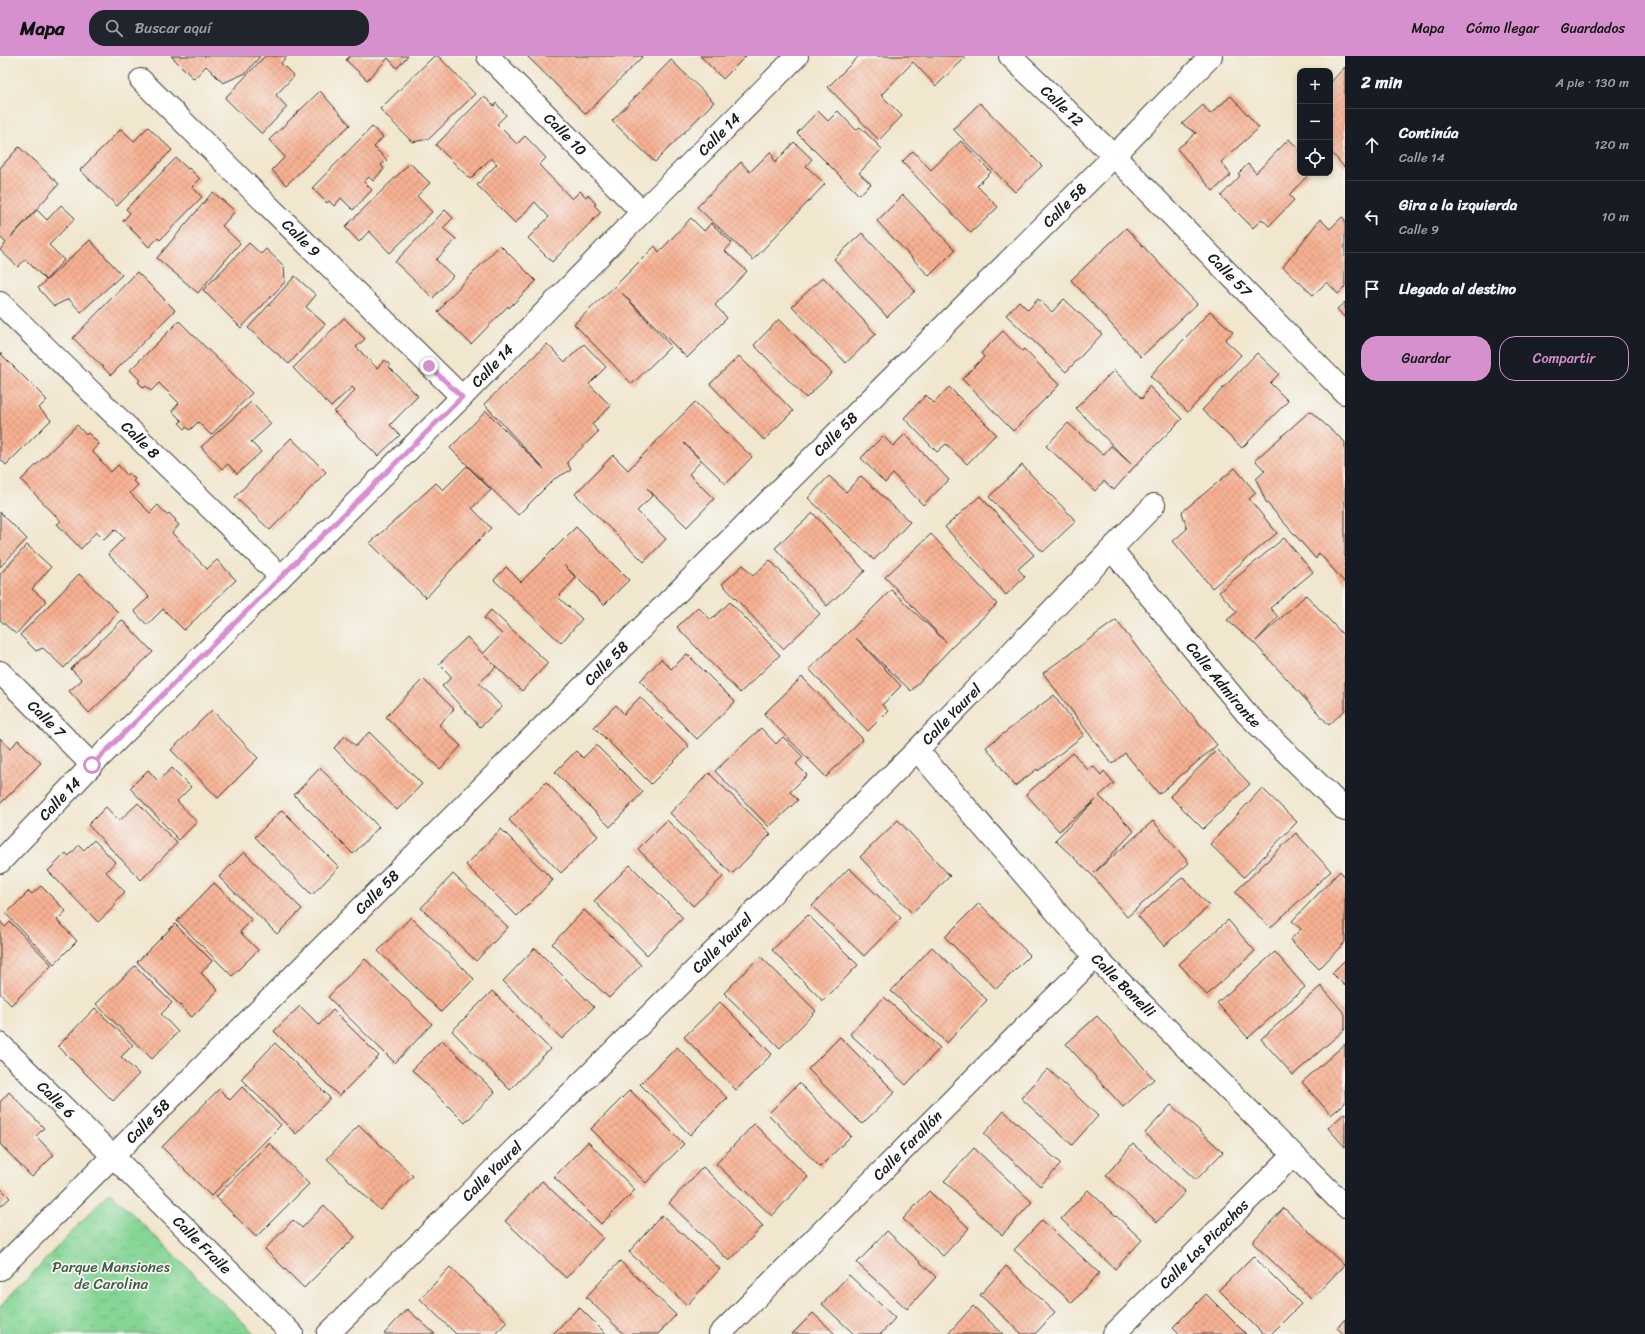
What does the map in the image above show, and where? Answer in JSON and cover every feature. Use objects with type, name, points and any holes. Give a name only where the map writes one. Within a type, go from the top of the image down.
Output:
[{"type":"street","name":"Calle 10","points":[[488,56],[642,212]]},
{"type":"street","name":"Calle 14","points":[[0,862],[92,765],[462,397],[642,212],[797,56]]},
{"type":"street","name":"Calle 12","points":[[1010,56],[1114,156]]},
{"type":"street","name":"Calle 58","points":[[0,1269],[1114,156],[1212,56]]},
{"type":"street","name":"Calle 9","points":[[141,80],[462,397]]},
{"type":"street","name":"Calle 57","points":[[1114,156],[1345,393]]},
{"type":"street","name":"Calle 8","points":[[0,303],[281,577]]},
{"type":"street","name":"Calle Yaurel","points":[[328,1334],[917,750],[1154,505]]},
{"type":"street","name":"Calle Admirante","points":[[1112,550],[1246,714],[1345,810]]},
{"type":"street","name":"Calle 7","points":[[0,672],[92,765]]},
{"type":"street","name":"Calle Bonelli","points":[[917,750],[1095,957],[1345,1206]]},
{"type":"street","name":"Calle Farallón","points":[[720,1334],[1095,957]]},
{"type":"street","name":"Calle 6","points":[[0,1044],[113,1156]]},
{"type":"street","name":"Calle Los Picachos","points":[[1114,1334],[1293,1155]]},
{"type":"street","name":"Calle Fraile","points":[[113,1156],[292,1334]]},
{"type":"green space","name":"Parque Mansiones de Carolina","points":[[110,1192],[255,1334],[0,1334],[0,1307]]},
{"type":"building","points":[[171,56],[260,56],[246,73],[223,83],[206,66],[194,79]]},
{"type":"building","points":[[265,56],[287,56],[281,63],[294,76],[276,95],[287,107],[262,134],[225,98]]},
{"type":"building","points":[[350,56],[408,56],[397,68],[388,58],[367,80],[346,60]]},
{"type":"building","points":[[434,56],[438,56],[475,94],[429,139],[412,142],[380,109]]},
{"type":"building","points":[[527,56],[643,56],[586,114]]},
{"type":"building","points":[[700,56],[746,56],[723,79]]},
{"type":"building","points":[[859,56],[962,56],[965,58],[936,86],[913,62],[881,95],[902,116],[879,140],[828,87]]},
{"type":"building","points":[[671,60],[714,102],[655,162],[612,121]]},
{"type":"building","points":[[1345,67],[1345,168],[1333,154],[1333,80]]},
{"type":"building","points":[[320,91],[350,125],[286,185],[272,170],[285,157],[269,140]]},
{"type":"building","points":[[484,96],[494,106],[496,103],[506,115],[497,124],[517,144],[525,136],[546,158],[539,165],[572,199],[580,191],[586,197],[588,195],[596,204],[594,205],[601,212],[552,262],[528,238],[549,217],[535,202],[515,223],[477,185],[497,164],[491,158],[470,179],[436,145]]},
{"type":"building","points":[[1231,96],[1259,128],[1221,162],[1231,175],[1213,191],[1177,149],[1196,133],[1182,124],[1203,105],[1210,114]]},
{"type":"building","points":[[980,103],[1042,166],[1015,192],[953,129]]},
{"type":"building","points":[[818,111],[828,121],[838,111],[856,130],[860,127],[882,149],[859,173],[871,184],[859,195],[797,133]]},
{"type":"building","points":[[148,127],[172,150],[117,206],[80,170],[121,129],[134,141]]},
{"type":"building","points":[[372,127],[383,137],[374,147],[387,160],[381,165],[384,169],[373,181],[369,177],[364,182],[372,190],[353,210],[341,198],[334,206],[329,201],[327,203],[312,188]]},
{"type":"building","points":[[1289,139],[1297,148],[1297,176],[1307,176],[1289,195],[1294,200],[1269,226],[1262,219],[1253,228],[1221,196],[1240,176],[1238,174],[1248,164],[1256,173]]},
{"type":"building","points":[[961,141],[991,172],[977,186],[998,207],[971,233],[902,162],[913,151],[931,170]]},
{"type":"building","points":[[794,142],[812,159],[806,166],[825,184],[753,260],[697,207],[741,162],[750,172],[771,151],[775,163]]},
{"type":"building","points":[[19,147],[59,184],[11,237],[37,210],[47,220],[61,205],[75,218],[49,245],[64,260],[46,280],[25,259],[18,267],[0,250],[6,243],[0,237],[0,168]]},
{"type":"building","points":[[176,158],[200,179],[192,187],[202,197],[160,240],[158,238],[149,247],[123,221],[130,213],[126,209]]},
{"type":"building","points":[[410,163],[430,183],[417,196],[432,212],[390,253],[369,231],[359,242],[345,227]]},
{"type":"building","points":[[213,192],[235,211],[222,226],[240,243],[198,293],[157,258]]},
{"type":"building","points":[[903,195],[955,250],[929,276],[877,221]]},
{"type":"building","points":[[445,210],[453,218],[443,228],[456,239],[436,260],[453,276],[433,298],[395,262]]},
{"type":"building","points":[[1342,217],[1345,220],[1345,287],[1338,294],[1327,282],[1313,295],[1283,267],[1320,219],[1330,229]]},
{"type":"building","points":[[691,218],[704,231],[711,223],[732,243],[725,251],[747,271],[715,305],[727,318],[687,358],[622,293],[671,346],[632,384],[574,324],[655,246],[659,252]]},
{"type":"building","points":[[1126,228],[1197,304],[1141,357],[1071,280]]},
{"type":"building","points":[[862,233],[915,291],[887,317],[834,259]]},
{"type":"building","points":[[90,240],[122,275],[81,312],[69,299],[54,306],[38,288]]},
{"type":"building","points":[[249,243],[261,254],[266,249],[284,266],[285,282],[241,328],[203,290]]},
{"type":"building","points":[[500,245],[536,281],[509,308],[508,306],[471,344],[438,312],[445,304],[444,303]]},
{"type":"building","points":[[137,272],[175,310],[111,375],[73,338]]},
{"type":"building","points":[[295,276],[316,295],[306,307],[325,324],[289,364],[248,328]]},
{"type":"building","points":[[823,277],[876,334],[846,363],[792,306]]},
{"type":"building","points":[[1038,299],[1052,312],[1064,299],[1102,334],[1066,372],[1006,315],[1019,301],[1028,310]]},
{"type":"building","points":[[1345,302],[1345,318],[1337,309]]},
{"type":"building","points":[[1210,311],[1233,332],[1225,340],[1241,355],[1188,412],[1150,376]]},
{"type":"building","points":[[344,318],[365,339],[356,347],[377,368],[385,360],[390,365],[389,367],[418,396],[390,425],[400,435],[378,456],[334,412],[355,390],[352,387],[331,407],[293,368]]},
{"type":"building","points":[[779,319],[832,373],[806,398],[754,345]]},
{"type":"building","points":[[179,321],[252,393],[211,435],[198,422],[190,430],[186,427],[185,429],[179,423],[182,421],[172,411],[179,403],[159,383],[151,391],[146,386],[144,388],[138,382],[140,380],[130,370]]},
{"type":"building","points":[[1003,331],[1022,351],[1024,349],[1059,385],[1013,431],[962,379],[984,357],[981,353]]},
{"type":"building","points":[[547,344],[565,362],[584,344],[606,367],[589,384],[611,406],[592,424],[598,432],[567,462],[571,470],[554,479],[518,515],[450,448],[486,411],[544,469],[484,404]]},
{"type":"building","points":[[0,353],[47,400],[39,408],[51,420],[6,465],[0,459]]},
{"type":"building","points":[[1257,353],[1279,374],[1270,383],[1288,401],[1242,448],[1202,410]]},
{"type":"building","points":[[739,356],[793,411],[764,440],[710,384]]},
{"type":"building","points":[[1114,370],[1142,399],[1149,386],[1182,419],[1134,467],[1114,490],[1104,481],[1095,491],[1046,446],[1068,423],[1103,455],[1111,446],[1131,464],[1076,408]]},
{"type":"building","points":[[949,387],[996,434],[967,464],[946,444],[937,452],[904,418],[926,395],[934,403]]},
{"type":"building","points":[[251,402],[271,424],[251,442],[261,452],[237,474],[228,464],[222,469],[201,447]]},
{"type":"building","points":[[695,402],[752,457],[726,484],[684,443],[701,461],[689,474],[714,499],[687,527],[647,488],[653,495],[637,511],[666,539],[644,562],[575,494],[613,455],[628,470]]},
{"type":"building","points":[[1310,411],[1345,442],[1345,583],[1319,553],[1316,559],[1266,502],[1256,479],[1265,471],[1255,460]]},
{"type":"building","points":[[77,425],[86,435],[88,433],[99,444],[92,451],[111,472],[118,465],[127,475],[129,473],[135,479],[133,481],[138,485],[130,493],[150,513],[158,505],[167,515],[169,513],[176,520],[175,521],[179,525],[172,533],[207,569],[217,560],[236,580],[184,630],[163,609],[147,625],[134,611],[149,597],[108,554],[124,538],[115,529],[104,540],[96,532],[81,549],[57,524],[61,521],[21,480]]},
{"type":"building","points":[[905,434],[949,480],[923,505],[893,474],[885,483],[861,458],[883,436],[893,446]]},
{"type":"building","points":[[291,438],[326,472],[270,530],[235,497]]},
{"type":"building","points":[[1022,465],[1076,521],[1043,552],[989,497]]},
{"type":"building","points":[[467,466],[491,490],[472,508],[491,528],[426,598],[370,543],[436,483],[443,490]]},
{"type":"building","points":[[1235,468],[1256,493],[1249,499],[1277,533],[1212,588],[1173,541],[1187,529],[1182,512]]},
{"type":"building","points":[[829,476],[846,492],[861,476],[910,522],[874,560],[808,498]]},
{"type":"building","points":[[980,496],[1034,555],[1018,569],[1025,577],[1006,595],[945,527]]},
{"type":"building","points":[[0,512],[27,539],[0,567]]},
{"type":"building","points":[[813,513],[865,571],[827,606],[775,548]]},
{"type":"building","points":[[576,527],[629,580],[604,605],[564,565],[576,578],[558,597],[582,619],[561,643],[494,580],[506,567],[521,582]]},
{"type":"building","points":[[931,534],[997,604],[951,648],[911,691],[856,638],[901,686],[882,705],[888,711],[868,731],[809,669],[891,590],[946,642],[885,577]]},
{"type":"building","points":[[1284,538],[1313,572],[1270,608],[1278,617],[1256,641],[1306,595],[1345,637],[1345,710],[1329,725],[1254,643],[1227,620],[1237,612],[1219,592]]},
{"type":"building","points":[[27,545],[51,567],[32,589],[46,601],[16,634],[0,620],[0,574]]},
{"type":"building","points":[[770,560],[820,614],[783,649],[722,584],[743,565],[753,576]]},
{"type":"building","points":[[79,574],[118,612],[64,668],[43,648],[36,651],[20,635]]},
{"type":"building","points":[[730,602],[780,655],[740,693],[677,627],[698,607],[711,620]]},
{"type":"building","points":[[491,610],[548,663],[522,691],[485,656],[496,667],[479,683],[502,707],[480,727],[442,686],[452,677],[439,664],[467,637],[483,654],[502,634],[484,618]]},
{"type":"building","points":[[122,620],[153,652],[89,713],[69,691],[82,680],[71,669]]},
{"type":"building","points":[[1116,620],[1145,658],[1217,745],[1159,794],[1125,753],[1112,764],[1043,673]]},
{"type":"building","points":[[687,654],[735,702],[697,739],[640,681],[661,659],[671,669]]},
{"type":"building","points":[[802,677],[863,739],[826,777],[764,714]]},
{"type":"building","points":[[423,679],[454,709],[439,725],[461,746],[440,769],[386,717]]},
{"type":"building","points":[[1054,695],[1084,735],[1038,771],[1037,769],[1015,786],[986,747]]},
{"type":"building","points":[[640,697],[689,746],[651,784],[594,727],[616,705],[624,714]]},
{"type":"building","points":[[212,710],[258,758],[218,798],[171,750]]},
{"type":"building","points":[[761,728],[776,744],[783,737],[803,757],[796,764],[807,775],[790,792],[798,800],[769,827],[715,771]]},
{"type":"building","points":[[369,732],[422,784],[397,810],[334,748],[345,736],[356,746]]},
{"type":"building","points":[[0,738],[10,749],[18,740],[41,763],[0,804]]},
{"type":"building","points":[[596,745],[643,792],[610,827],[555,772],[576,751],[583,758]]},
{"type":"building","points":[[1217,750],[1250,784],[1203,829],[1170,796]]},
{"type":"building","points":[[1073,753],[1088,770],[1093,766],[1101,775],[1104,771],[1114,783],[1099,796],[1134,831],[1094,873],[1153,821],[1189,863],[1127,917],[1092,875],[1055,840],[1096,800],[1059,831],[1026,794]]},
{"type":"building","points":[[172,768],[191,787],[177,801],[197,822],[179,840],[130,788],[148,770],[158,781]]},
{"type":"building","points":[[320,768],[379,827],[353,854],[294,795]]},
{"type":"building","points":[[709,773],[771,834],[732,874],[670,813]]},
{"type":"building","points":[[546,782],[598,836],[561,873],[509,820]]},
{"type":"building","points":[[1262,788],[1297,822],[1244,877],[1210,844]]},
{"type":"building","points":[[138,803],[177,843],[141,880],[88,825],[106,807],[119,821]]},
{"type":"building","points":[[282,810],[339,867],[312,895],[255,837]]},
{"type":"building","points":[[667,820],[723,877],[693,906],[638,849]]},
{"type":"building","points":[[898,820],[950,876],[912,913],[860,857]]},
{"type":"building","points":[[501,829],[553,880],[517,916],[466,865]]},
{"type":"building","points":[[1296,833],[1331,871],[1270,928],[1235,892]]},
{"type":"building","points":[[94,840],[115,862],[106,872],[125,892],[114,902],[116,905],[98,922],[48,871],[66,853],[69,856],[79,845],[84,850]]},
{"type":"building","points":[[244,852],[302,909],[277,934],[219,877]]},
{"type":"building","points":[[630,865],[683,918],[647,955],[594,901]]},
{"type":"building","points":[[849,868],[901,918],[864,956],[812,906]]},
{"type":"building","points":[[1340,871],[1345,877],[1345,942],[1319,969],[1290,940],[1301,929],[1292,921]]},
{"type":"building","points":[[453,874],[508,927],[476,961],[421,908]]},
{"type":"building","points":[[1183,877],[1209,906],[1164,946],[1138,916]]},
{"type":"building","points":[[214,883],[252,920],[240,932],[258,950],[232,976],[177,921]]},
{"type":"building","points":[[41,886],[66,911],[57,920],[77,941],[54,964],[6,914],[29,891],[32,894]]},
{"type":"building","points":[[979,903],[1030,955],[996,989],[945,937]]},
{"type":"building","points":[[584,910],[641,965],[609,998],[552,944]]},
{"type":"building","points":[[808,915],[858,965],[823,1001],[772,950]]},
{"type":"building","points":[[411,917],[474,979],[441,1012],[378,951]]},
{"type":"building","points":[[1228,920],[1255,951],[1207,995],[1179,964]]},
{"type":"building","points":[[0,921],[5,927],[10,922],[52,965],[11,1005],[0,993]]},
{"type":"building","points":[[175,924],[212,961],[201,973],[218,990],[192,1017],[137,962]]},
{"type":"building","points":[[932,947],[987,1000],[947,1043],[891,991]]},
{"type":"building","points":[[535,948],[594,1007],[562,1039],[503,981]]},
{"type":"building","points":[[1275,952],[1305,987],[1248,1038],[1217,1003]]},
{"type":"building","points":[[760,956],[816,1011],[780,1048],[724,993]]},
{"type":"building","points":[[365,959],[432,1024],[395,1063],[328,997]]},
{"type":"building","points":[[1345,960],[1345,986],[1332,973]]},
{"type":"building","points":[[135,966],[172,1003],[161,1014],[178,1032],[152,1059],[96,1004]]},
{"type":"building","points":[[1321,986],[1345,1014],[1345,1029],[1293,1075],[1261,1039]]},
{"type":"building","points":[[492,991],[550,1049],[510,1090],[452,1031]]},
{"type":"building","points":[[884,997],[940,1048],[906,1085],[850,1034]]},
{"type":"building","points":[[720,1002],[772,1054],[736,1090],[684,1037]]},
{"type":"building","points":[[300,1006],[319,1025],[333,1010],[379,1056],[339,1096],[274,1031]]},
{"type":"building","points":[[95,1008],[133,1045],[121,1057],[139,1074],[113,1101],[58,1046]]},
{"type":"building","points":[[1097,1016],[1154,1079],[1123,1107],[1066,1044]]},
{"type":"building","points":[[840,1037],[895,1092],[862,1124],[808,1069]]},
{"type":"building","points":[[442,1040],[495,1092],[465,1123],[412,1070]]},
{"type":"building","points":[[275,1043],[330,1098],[296,1134],[241,1079]]},
{"type":"building","points":[[1345,1044],[1345,1103],[1331,1115],[1302,1082]]},
{"type":"building","points":[[677,1047],[727,1098],[690,1135],[640,1084]]},
{"type":"building","points":[[1048,1069],[1098,1116],[1072,1145],[1021,1098]]},
{"type":"building","points":[[799,1083],[851,1136],[820,1167],[768,1114]]},
{"type":"building","points":[[242,1087],[281,1125],[211,1196],[162,1147],[219,1089],[230,1100]]},
{"type":"building","points":[[630,1090],[684,1144],[646,1183],[591,1129]]},
{"type":"building","points":[[9,1092],[44,1128],[36,1136],[54,1155],[32,1177],[0,1144],[0,1102]]},
{"type":"building","points":[[1171,1105],[1223,1152],[1196,1180],[1145,1133]]},
{"type":"building","points":[[1004,1111],[1061,1164],[1040,1186],[984,1134]]},
{"type":"building","points":[[1345,1113],[1345,1147],[1328,1128]]},
{"type":"building","points":[[754,1124],[808,1177],[772,1216],[716,1164]]},
{"type":"building","points":[[359,1125],[413,1176],[380,1210],[327,1159]]},
{"type":"building","points":[[588,1142],[635,1190],[601,1224],[554,1177]]},
{"type":"building","points":[[269,1143],[309,1184],[256,1237],[216,1197]]},
{"type":"building","points":[[1133,1144],[1185,1192],[1157,1222],[1106,1175]]},
{"type":"building","points":[[974,1148],[1032,1202],[1002,1235],[944,1181]]},
{"type":"building","points":[[703,1167],[763,1226],[729,1261],[669,1203]]},
{"type":"building","points":[[542,1181],[603,1238],[566,1278],[505,1221]]},
{"type":"building","points":[[0,1188],[10,1198],[0,1207]]},
{"type":"building","points":[[1088,1190],[1142,1240],[1115,1269],[1061,1219]]},
{"type":"building","points":[[929,1191],[969,1228],[943,1256],[903,1219]]},
{"type":"building","points":[[324,1205],[355,1237],[304,1288],[265,1249],[293,1220],[302,1228]]},
{"type":"building","points":[[1284,1208],[1344,1265],[1312,1299],[1252,1242]]},
{"type":"building","points":[[662,1215],[720,1269],[687,1305],[629,1252]]},
{"type":"building","points":[[1042,1220],[1099,1273],[1072,1303],[1014,1250]]},
{"type":"building","points":[[887,1231],[936,1277],[907,1309],[857,1263]]},
{"type":"building","points":[[1253,1256],[1301,1304],[1271,1334],[1263,1334],[1219,1290]]},
{"type":"building","points":[[620,1261],[676,1315],[658,1334],[624,1334],[586,1297]]},
{"type":"building","points":[[1006,1266],[1055,1312],[1035,1334],[1022,1334],[980,1295]]},
{"type":"building","points":[[450,1267],[507,1322],[495,1334],[456,1334],[420,1299]]},
{"type":"building","points":[[849,1275],[895,1318],[881,1334],[854,1334],[822,1304]]},
{"type":"building","points":[[1206,1294],[1246,1334],[1180,1334],[1173,1327]]},
{"type":"building","points":[[973,1306],[1003,1334],[948,1334]]},
{"type":"building","points":[[579,1307],[606,1334],[553,1334]]},
{"type":"building","points":[[407,1309],[435,1334],[384,1334]]},
{"type":"building","points":[[813,1313],[835,1334],[792,1334]]},
{"type":"building","points":[[1345,1319],[1345,1334],[1344,1334],[1337,1328]]},
{"type":"route","points":[[92,765],[462,397],[429,366]]}]
